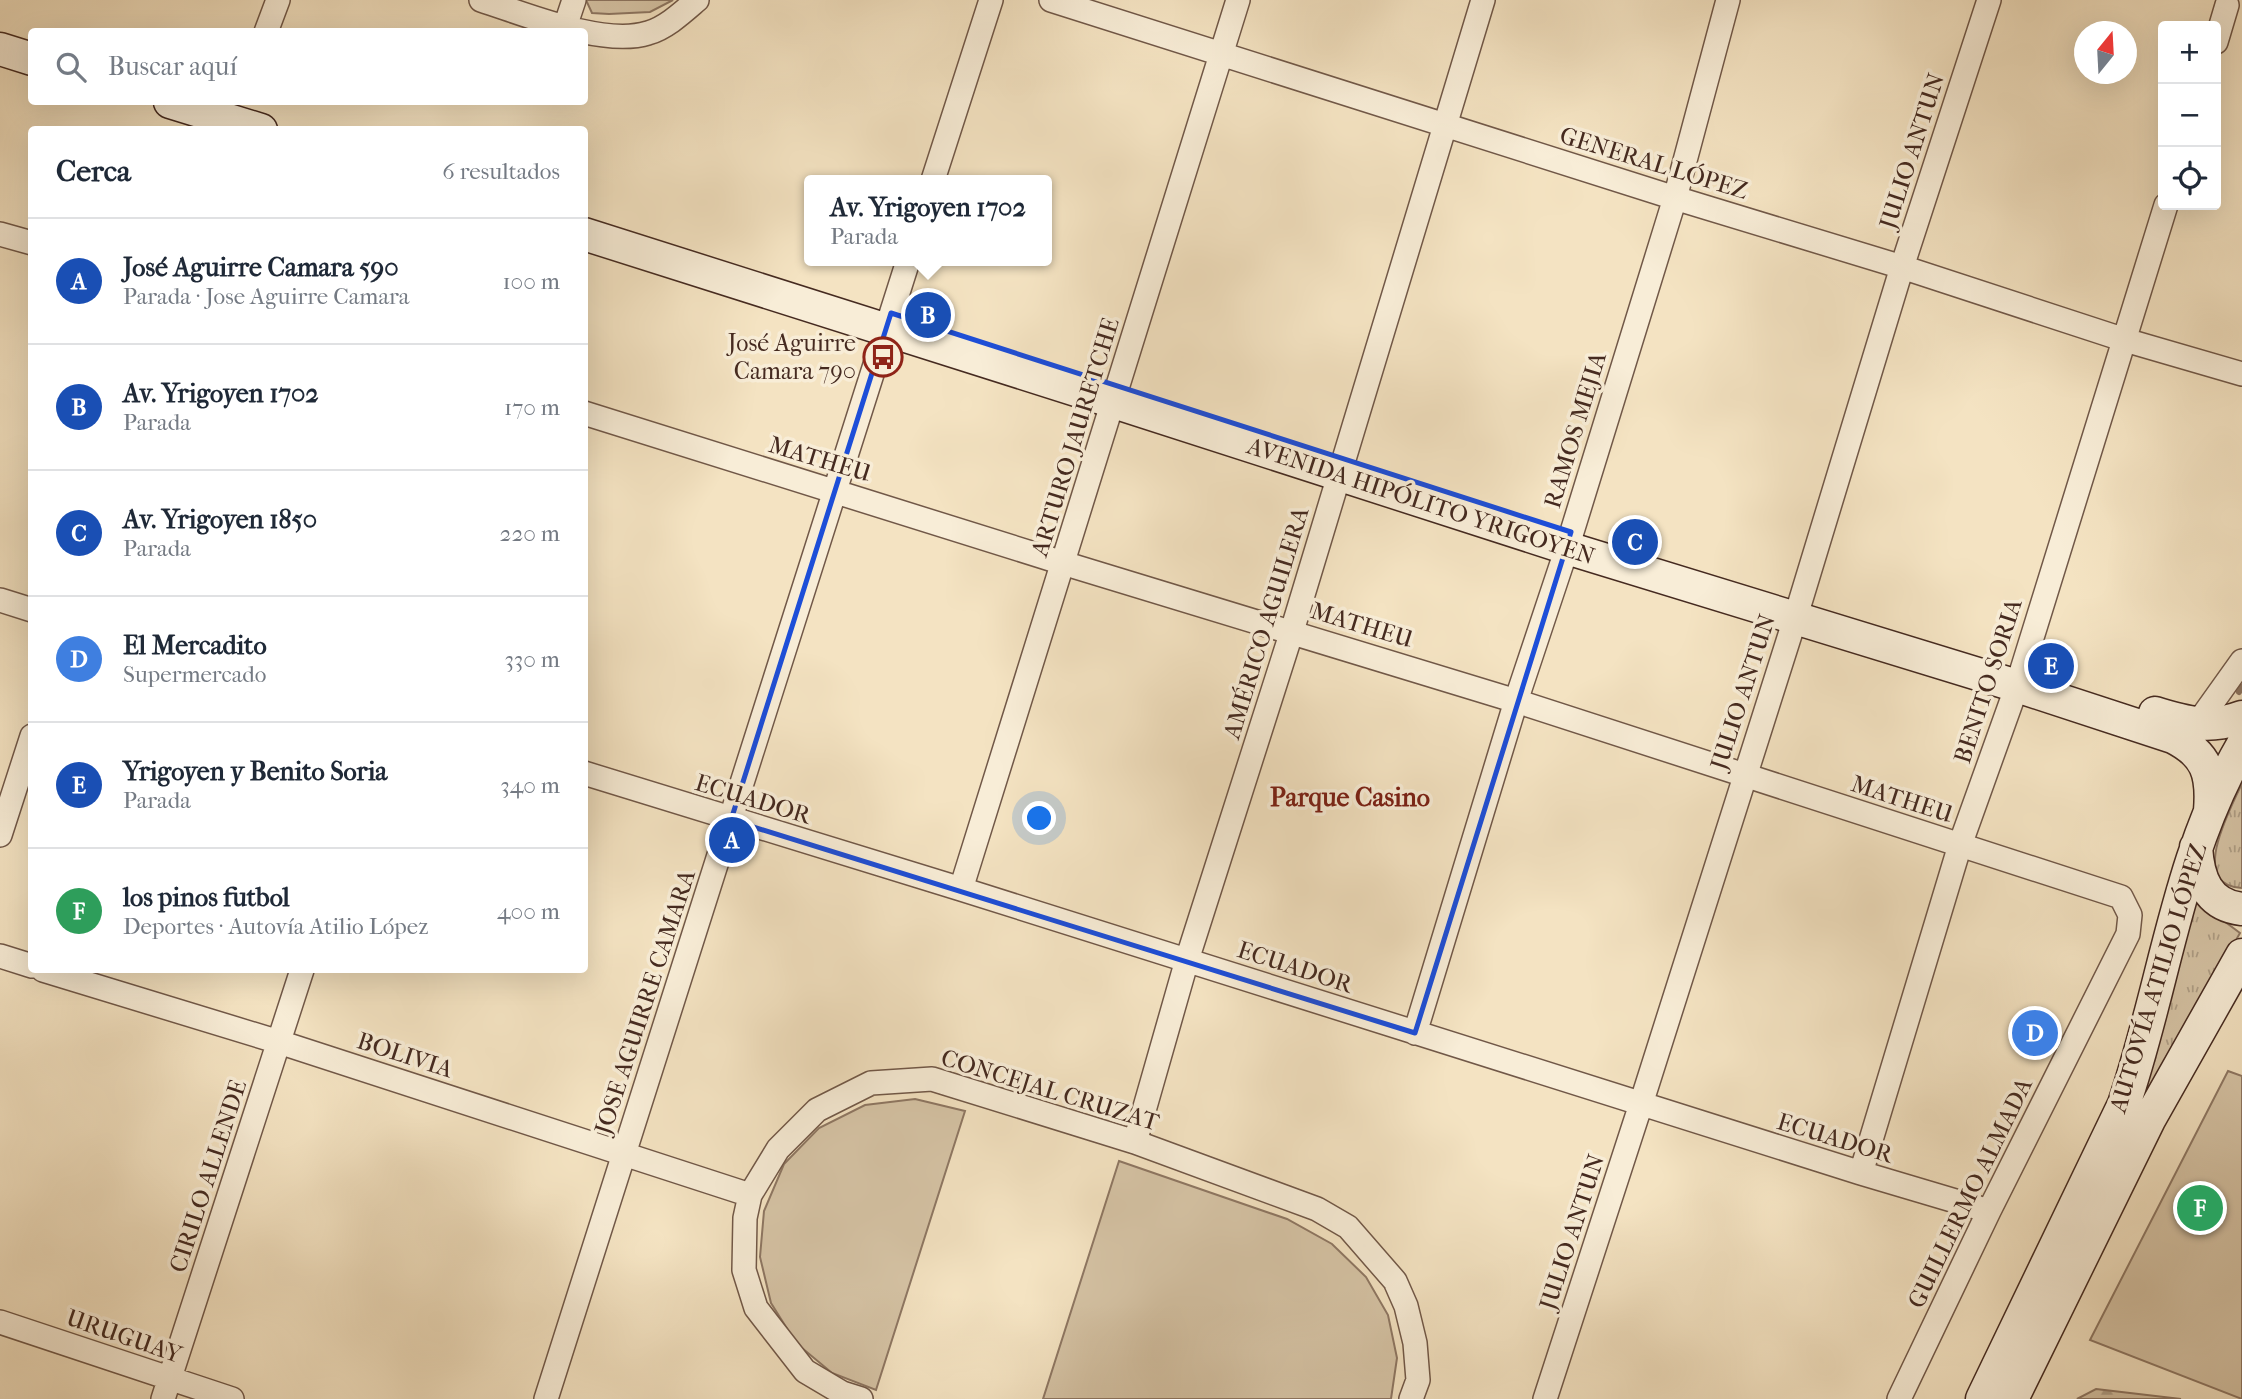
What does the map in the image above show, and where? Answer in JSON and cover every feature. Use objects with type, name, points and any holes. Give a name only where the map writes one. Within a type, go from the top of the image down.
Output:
[{"type":"main road","points":[[0,49],[28,58]]},
{"type":"main road","points":[[182,105],[240,120]]},
{"type":"main road","name":"AVENIDA HIPÓLITO YRIGOYEN","points":[[588,222],[1341,468],[2019,678],[2197,724],[2220,724],[2242,717]]},
{"type":"main road","name":"AVENIDA HIPÓLITO YRIGOYEN","points":[[588,235],[888,321]]},
{"type":"main road","name":"AVENIDA HIPÓLITO YRIGOYEN","points":[[2019,678],[2189,745],[2200,757],[2207,771],[2212,788],[2210,811]]},
{"type":"main road","name":"AUTOVÍA ATILIO LÓPEZ","points":[[1982,1399],[2124,1104],[2149,1023],[2179,897],[2210,811],[2242,746]]},
{"type":"main road","points":[[2196,847],[2199,877],[2206,887],[2214,897],[2225,904],[2242,909]]},
{"type":"main road","name":"AUTOVÍA ATILIO LÓPEZ","points":[[2012,1399],[2150,1120],[2242,955]]},
{"type":"street","points":[[267,28],[278,0]]},
{"type":"street","points":[[481,0],[570,28]]},
{"type":"street","points":[[565,27],[573,0]]},
{"type":"street","points":[[588,32],[612,37],[649,33],[678,16],[697,0]]},
{"type":"street","points":[[935,175],[991,0]]},
{"type":"street","name":"GENERAL LÓPEZ","points":[[1051,0],[1675,198],[1902,267],[2125,340],[2242,374]]},
{"type":"street","name":"ARTURO JAURETCHE","points":[[961,889],[1238,0]]},
{"type":"street","name":"AMÉRICO AGUILERA","points":[[1135,1142],[1187,960],[1292,631],[1483,0]]},
{"type":"street","name":"RAMOS MEJIA","points":[[1415,1033],[1516,701],[1675,198],[1728,0]]},
{"type":"street","name":"JULIO ANTUN","points":[[1545,1399],[1641,1104],[1902,267],[1989,0]]},
{"type":"street","points":[[2221,25],[2227,5]]},
{"type":"street","name":"BENITO SORIA","points":[[1861,1174],[1960,845],[2019,678],[2164,210]]},
{"type":"street","points":[[0,234],[28,242]]},
{"type":"street","name":"JOSE AGUIRRE CAMARA","points":[[546,1399],[906,266]]},
{"type":"street","name":"MATHEU","points":[[588,415],[1516,701],[2121,897]]},
{"type":"street","points":[[0,600],[28,609]]},
{"type":"street","points":[[2197,724],[2242,661]]},
{"type":"street","points":[[0,835],[28,748]]},
{"type":"street","name":"ECUADOR","points":[[588,775],[961,889],[1861,1174],[1989,1211]]},
{"type":"street","name":"GUILLERMO ALMADA","points":[[1899,1399],[1989,1211],[2128,934],[2130,915],[2121,897]]},
{"type":"street","points":[[0,956],[28,965]]},
{"type":"street","name":"BOLIVIA","points":[[53,973],[279,1042],[750,1195]]},
{"type":"street","name":"CIRILO ALLENDE","points":[[167,1389],[301,973]]},
{"type":"street","name":"CONCEJAL CRUZAT","points":[[861,1399],[842,1393],[805,1371],[755,1308],[744,1270],[745,1218],[750,1195],[778,1149],[817,1110],[871,1083],[932,1079],[1135,1142],[1317,1209],[1348,1227],[1395,1281],[1406,1306],[1415,1343],[1418,1380],[1411,1399]]},
{"type":"street","name":"URUGUAY","points":[[0,1322],[167,1389],[232,1399]]},
{"type":"highlighted area","points":[[891,313],[1571,532],[1415,1033],[731,820]]},
{"type":"green space","points":[[586,0],[673,0],[650,12],[609,14],[592,13]]},
{"type":"green space","points":[[2242,783],[2242,888],[2226,884],[2217,874],[2215,860],[2217,844]]},
{"type":"green space","points":[[2195,892],[2212,912],[2240,933],[2130,1128]]},
{"type":"green space","points":[[2228,1071],[2242,1076],[2242,1399],[2090,1340]]},
{"type":"green space","points":[[915,1099],[965,1111],[876,1390],[832,1373],[796,1343],[771,1303],[760,1257],[764,1211],[784,1164],[819,1128],[865,1105]]},
{"type":"green space","points":[[1119,1161],[1287,1219],[1332,1244],[1366,1277],[1388,1315],[1397,1358],[1391,1399],[1043,1399]]},
{"type":"green space","points":[[2096,1389],[2181,1399],[2077,1399]]},
{"type":"waterway","points":[[2239,692],[2242,687]]},
{"type":"place","name":"Av. Yrigoyen 1702","points":[[928,315]]},
{"type":"place","name":"José Aguirre Camara 790","points":[[883,357]]},
{"type":"place","name":"Av. Yrigoyen 1850","points":[[1635,542]]},
{"type":"place","name":"Yrigoyen y Benito Soria","points":[[2051,666]]},
{"type":"place","name":"José Aguirre Camara 590","points":[[732,840]]},
{"type":"place","name":"El Mercadito","points":[[2035,1033]]},
{"type":"place","name":"los pinos futbol","points":[[2200,1208]]},
{"type":"district","name":"Parque Casino","points":[[1350,797]]}]
